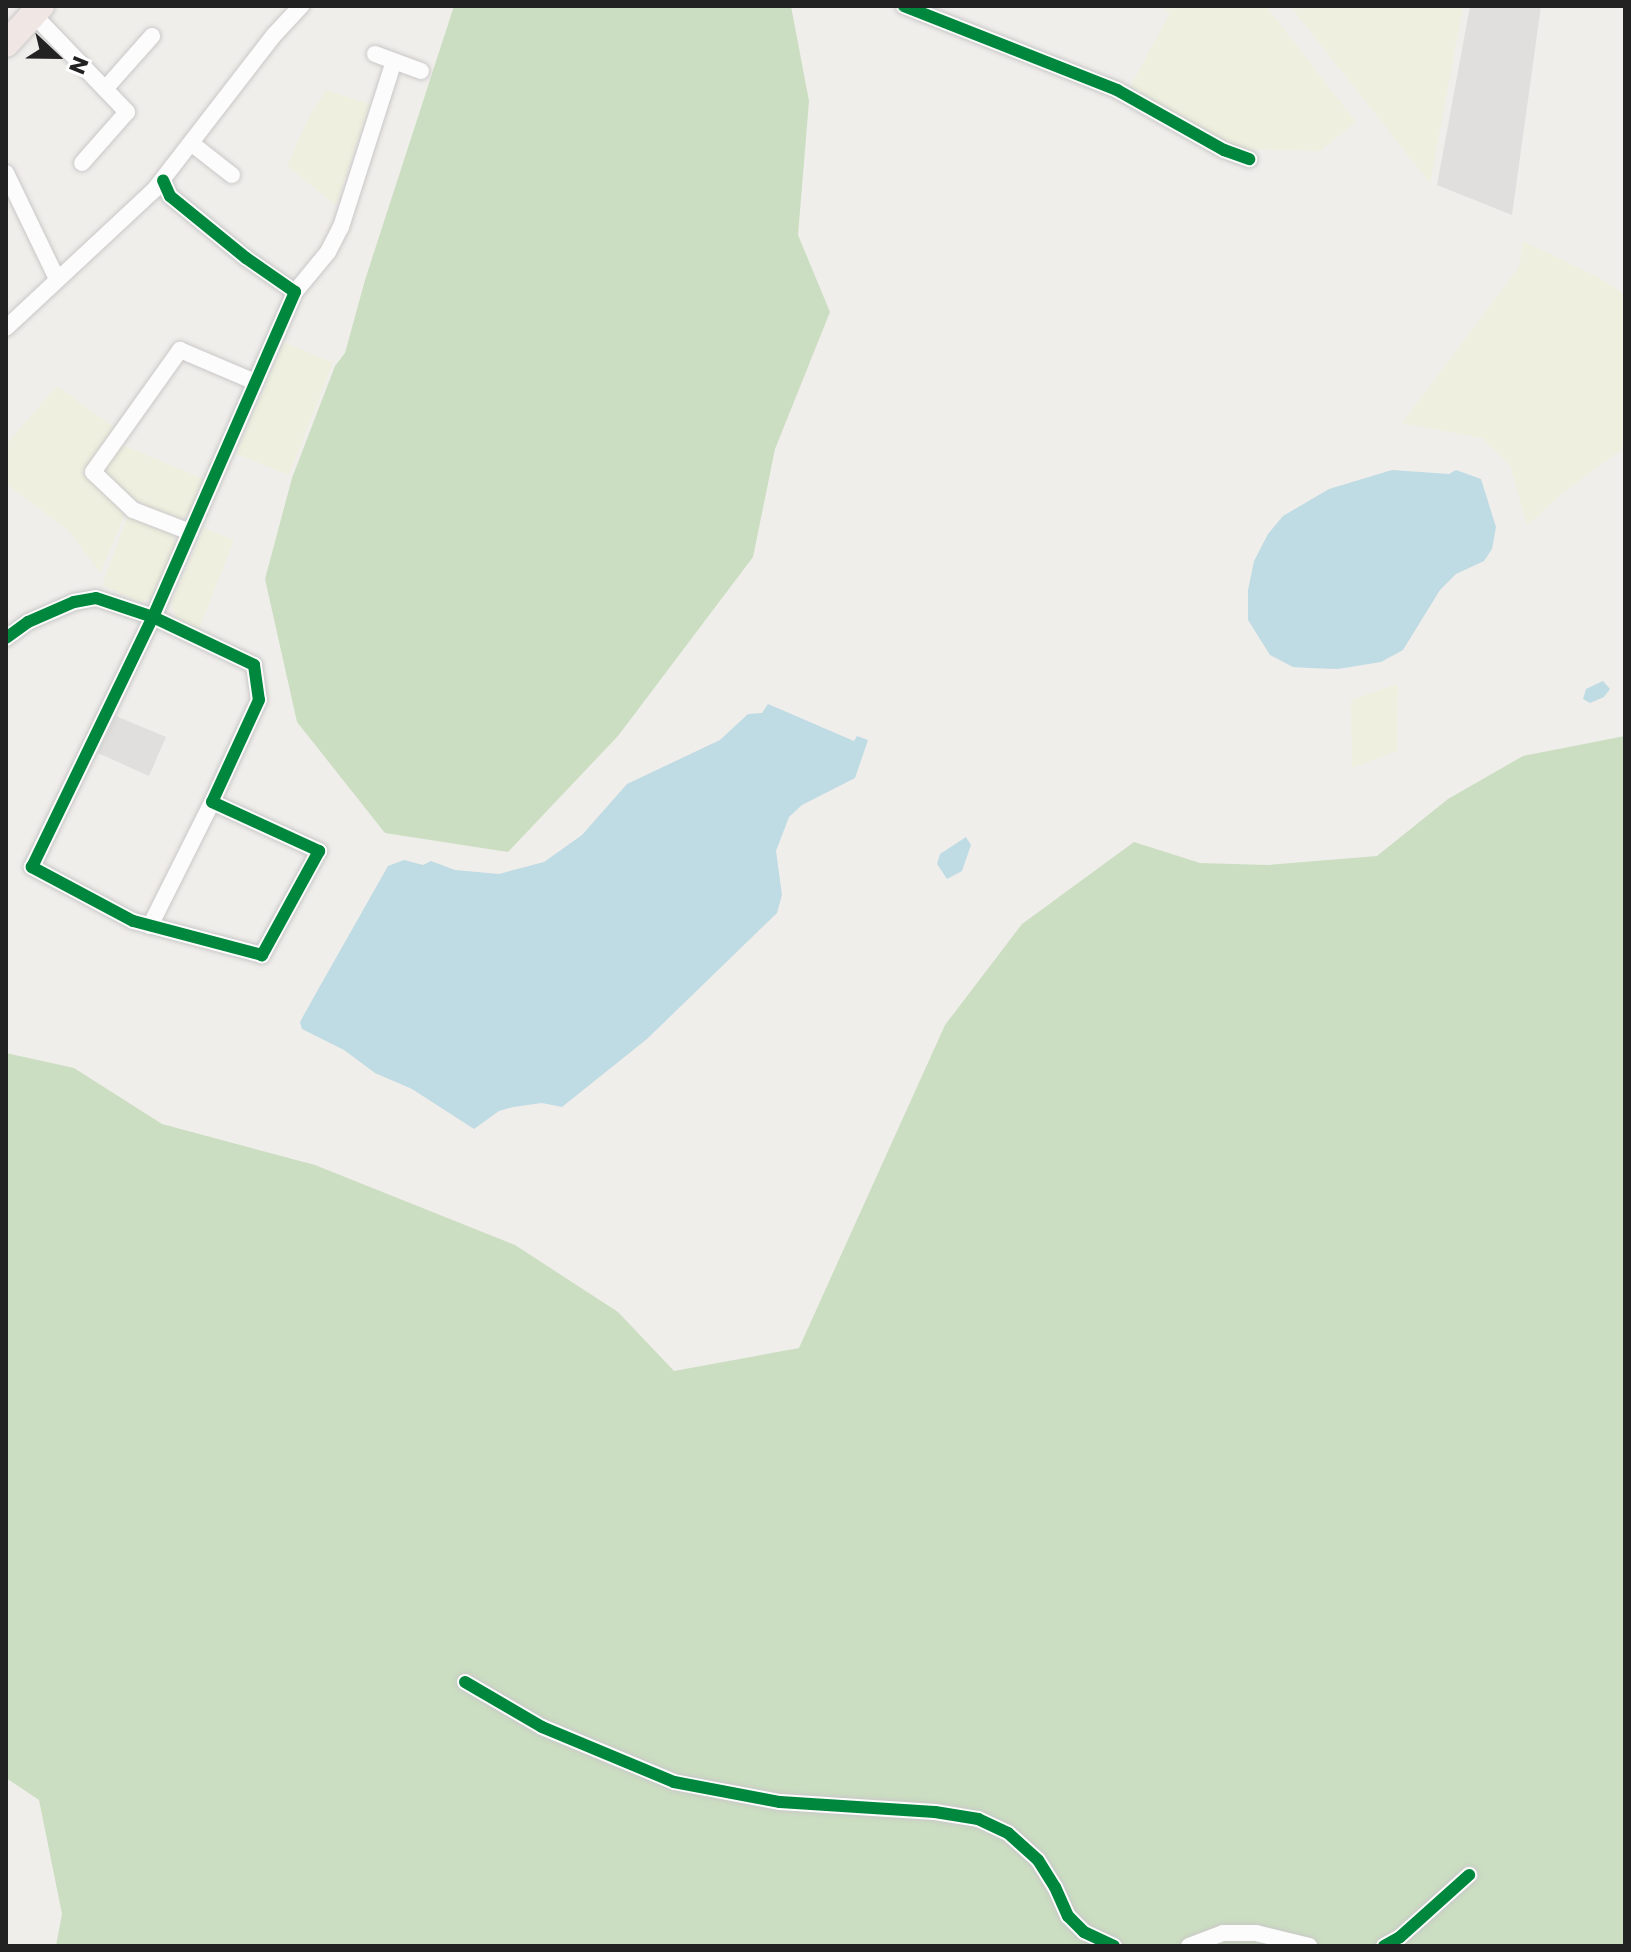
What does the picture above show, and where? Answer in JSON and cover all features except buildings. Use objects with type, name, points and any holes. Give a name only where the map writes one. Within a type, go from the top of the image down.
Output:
[{"type":"highway","points":[[6,44],[37,10]]},
{"type":"street","points":[[6,328],[163,180],[301,6]]},
{"type":"street","points":[[904,6],[1117,90],[1224,150],[1249,159]]},
{"type":"street","points":[[37,10],[127,112],[82,163]]},
{"type":"street","points":[[105,89],[152,36]]},
{"type":"street","points":[[375,54],[421,71]]},
{"type":"street","points":[[212,802],[319,851],[262,955],[133,921],[32,867],[153,617],[295,292],[328,252],[341,227],[394,61]]},
{"type":"street","points":[[191,143],[232,175]]},
{"type":"street","points":[[6,173],[57,279]]},
{"type":"street","points":[[163,180],[170,196],[246,258],[295,292]]},
{"type":"street","points":[[190,532],[133,510],[93,472],[180,350],[255,382]]},
{"type":"street","points":[[6,638],[28,622],[74,602],[96,598],[153,617],[254,665],[259,700],[150,926]]},
{"type":"street","points":[[465,1682],[542,1727],[674,1782],[780,1802],[935,1812],[978,1819],[1008,1833],[1038,1860],[1068,1916],[1084,1932],[1114,1946]]},
{"type":"street","points":[[1384,1946],[1400,1937],[1469,1875]]},
{"type":"street","points":[[1189,1946],[1234,1933],[1267,1935],[1309,1946]]},
{"type":"green space","points":[[454,6],[791,6],[809,101],[798,235],[830,312],[775,449],[753,557],[618,736],[508,852],[385,833],[297,722],[265,579],[292,478],[335,366],[345,353],[365,280]]},
{"type":"green space","points":[[1161,6],[1266,6],[1356,122],[1320,151],[1242,149],[1227,145],[1183,120],[1130,87],[1170,13]]},
{"type":"green space","points":[[1290,6],[1463,6],[1430,183]]},
{"type":"green space","points":[[326,90],[370,104],[336,205],[287,166],[308,119]]},
{"type":"green space","points":[[1523,241],[1600,278],[1625,295],[1625,447],[1559,496],[1527,526],[1510,465],[1482,438],[1402,423],[1519,267]]},
{"type":"green space","points":[[284,342],[333,363],[289,475],[236,454]]},
{"type":"green space","points":[[57,386],[114,427],[82,473],[125,514],[100,573],[69,531],[6,484],[8,442]]},
{"type":"green space","points":[[123,445],[206,480],[190,515],[178,518],[133,499],[107,474],[107,465]]},
{"type":"green space","points":[[128,516],[172,534],[177,545],[153,598],[140,602],[102,585]]},
{"type":"green space","points":[[204,528],[234,540],[199,629],[178,621],[171,604]]},
{"type":"green space","points":[[1398,684],[1397,751],[1352,768],[1351,700]]},
{"type":"green space","points":[[1625,736],[1625,1946],[56,1946],[62,1914],[39,1800],[6,1778],[6,1053],[74,1068],[162,1124],[315,1165],[515,1245],[618,1312],[674,1371],[799,1348],[945,1025],[1022,924],[1134,842],[1200,863],[1268,865],[1377,856],[1448,799],[1523,756]]},
{"type":"shaded area","points":[[1470,6],[1541,6],[1512,215],[1437,185]]},
{"type":"shaded area","points":[[116,716],[166,737],[149,776],[98,753]]},
{"type":"water","points":[[1392,470],[1449,474],[1456,470],[1481,479],[1496,527],[1492,549],[1484,561],[1456,574],[1440,590],[1403,650],[1381,662],[1338,669],[1293,667],[1270,655],[1248,620],[1248,590],[1254,561],[1268,534],[1283,516],[1329,489]]},
{"type":"water","points":[[1603,681],[1610,689],[1604,697],[1590,703],[1583,699],[1586,689]]},
{"type":"water","points":[[768,704],[854,741],[857,736],[868,740],[855,778],[802,805],[789,817],[776,851],[782,895],[777,913],[647,1039],[562,1107],[542,1103],[513,1107],[499,1111],[474,1129],[412,1089],[375,1073],[344,1050],[302,1029],[300,1022],[388,866],[404,860],[423,865],[431,861],[455,870],[499,874],[544,862],[582,835],[627,784],[720,740],[748,714],[762,713]]},
{"type":"water","points":[[966,837],[971,845],[962,871],[947,879],[937,864],[940,854]]},
{"type":"cycle path","points":[[904,6],[1117,90],[1224,150],[1249,159]]},
{"type":"cycle path","points":[[6,638],[28,622],[74,602],[96,598],[153,617],[254,665],[259,700],[212,802],[319,851],[262,955],[133,921],[32,867],[153,617],[295,292],[246,258],[170,196],[163,180]]},
{"type":"cycle path","points":[[465,1682],[542,1727],[674,1782],[780,1802],[935,1812],[978,1819],[1008,1833],[1038,1860],[1068,1916],[1084,1932],[1114,1946]]},
{"type":"cycle path","points":[[1384,1946],[1400,1937],[1469,1875]]}]
